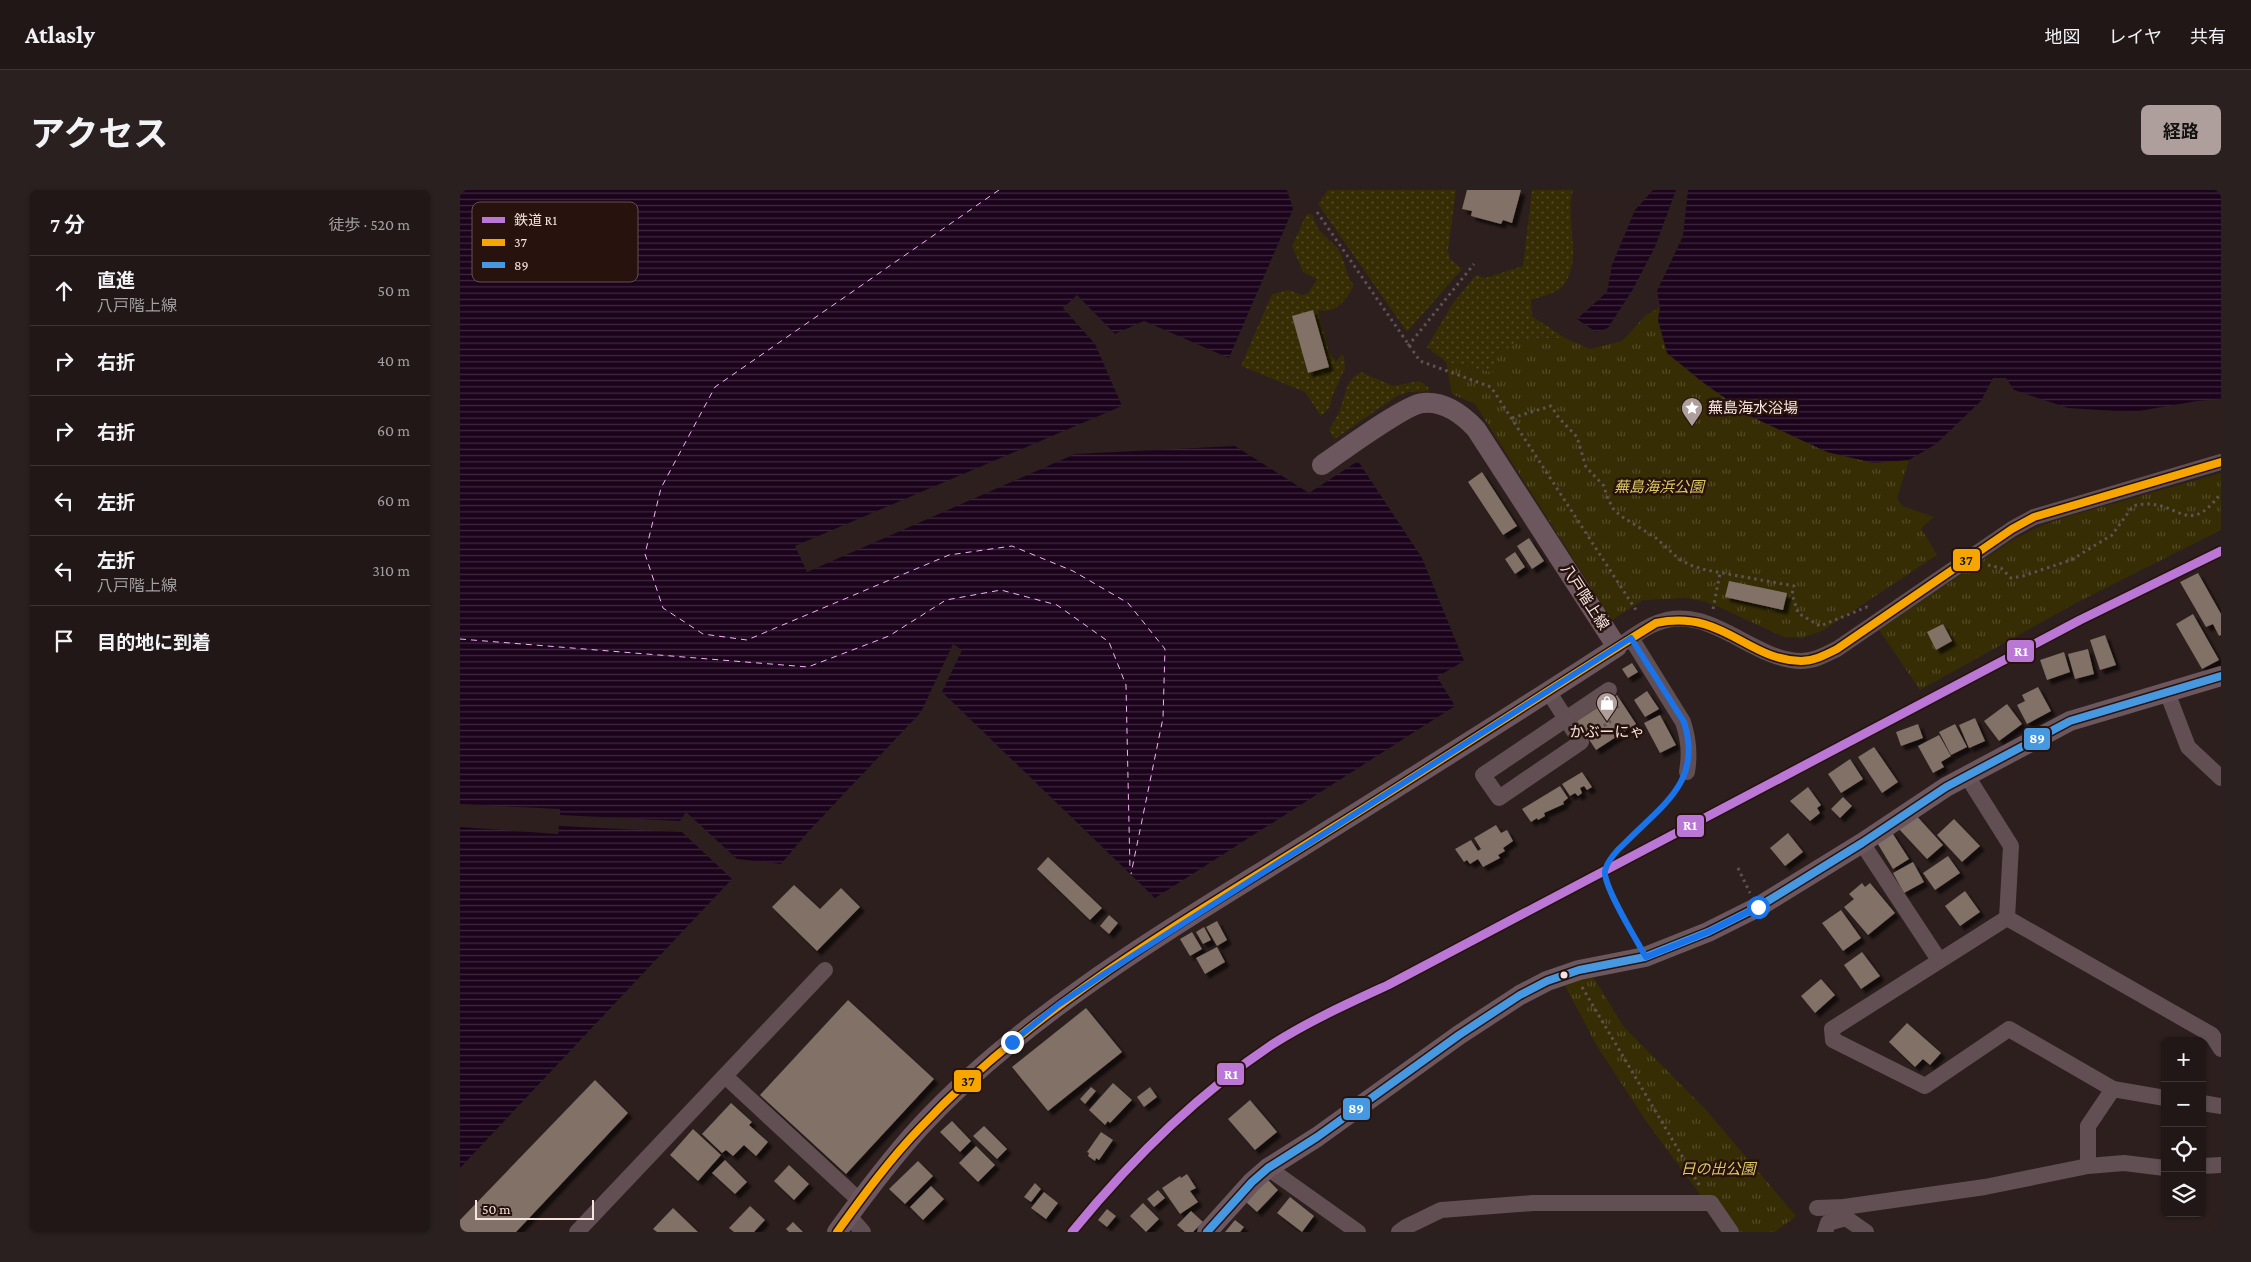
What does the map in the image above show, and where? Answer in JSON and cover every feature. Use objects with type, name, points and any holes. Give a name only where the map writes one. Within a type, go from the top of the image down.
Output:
[{"type":"main road","name":"八戸階上線","points":[[848,1216],[919,1128],[964,1083],[1058,1005],[1234,889],[1624,642],[1476,429],[1456,411],[1434,403],[1414,405],[1322,465]]},
{"type":"main road","points":[[1207,1232],[1252,1182],[1268,1168],[1317,1137],[1459,1035],[1520,995],[1547,981],[1573,972],[1646,957],[1708,932],[1758,907],[1862,843],[1946,787],[2070,721],[2221,676]]},
{"type":"street","points":[[1686,772],[1689,738],[1684,722],[1624,642],[1656,623],[1684,619],[1702,622],[1770,655],[1802,661],[1818,658],[1837,650],[2012,529],[2034,517],[2221,462]]},
{"type":"street","points":[[1548,691],[1566,720],[1582,742],[1499,798],[1483,775],[1566,720],[1602,695]]},
{"type":"street","points":[[2167,692],[2188,747],[2221,778]]},
{"type":"street","points":[[1967,776],[2011,846],[2007,918]]},
{"type":"street","points":[[1862,843],[1939,960]]},
{"type":"street","points":[[2007,918],[1832,1029],[1833,1040],[1924,1086],[2009,1029],[2113,1089],[2161,1097]]},
{"type":"street","points":[[2007,918],[2212,1035],[2221,1049]]},
{"type":"street","points":[[577,1232],[825,970]]},
{"type":"street","points":[[725,1076],[863,1232]]},
{"type":"street","points":[[2088,1166],[2088,1126],[2113,1089]]},
{"type":"street","points":[[2206,1104],[2221,1106]]},
{"type":"street","points":[[1817,1208],[1845,1212],[1985,1188],[2088,1166],[2124,1163],[2161,1168]]},
{"type":"street","points":[[2206,1166],[2221,1165]]},
{"type":"street","points":[[1268,1168],[1358,1232]]},
{"type":"street","points":[[1399,1232],[1442,1210],[1533,1203],[1711,1203],[1732,1232]]},
{"type":"street","points":[[1825,1232],[1828,1223],[1845,1212]]},
{"type":"street","points":[[1845,1212],[1866,1232]]},
{"type":"path","points":[[1317,212],[1420,361],[1492,387],[1636,610]]},
{"type":"path","points":[[1408,346],[1474,264]]},
{"type":"path","points":[[1512,418],[1551,406],[1559,418],[1577,437],[1586,467],[1604,486],[1606,498],[1614,510],[1633,525],[1656,538],[1680,559],[1706,570],[1794,586],[1792,594],[1798,613],[1820,626],[1867,607],[1873,611]]},
{"type":"path","points":[[1987,565],[2001,568],[2011,578],[2023,576],[2071,560],[2104,540],[2112,534],[2134,506],[2155,504],[2188,516],[2194,516],[2208,509],[2221,493]]},
{"type":"path","points":[[1712,612],[1720,573]]},
{"type":"path","points":[[1582,742],[1610,722],[1606,715],[1602,695]]},
{"type":"path","points":[[1606,715],[1619,706]]},
{"type":"path","points":[[1646,957],[1606,881],[1605,870],[1618,850],[1669,800],[1686,772]]},
{"type":"path","points":[[1738,868],[1758,907]]},
{"type":"path","points":[[1573,972],[1711,1203]]},
{"type":"green space","points":[[1328,190],[1456,190],[1448,250],[1450,259],[1462,269],[1407,332],[1318,204]]},
{"type":"green space","points":[[1532,190],[1573,190],[1571,214],[1573,252],[1569,275],[1563,286],[1557,291],[1531,300],[1532,316],[1565,338],[1524,339],[1495,373],[1446,362],[1427,347],[1451,306],[1476,275],[1485,278],[1523,266]]},
{"type":"green space","points":[[1306,215],[1313,215],[1321,232],[1337,247],[1349,278],[1354,285],[1340,305],[1330,310],[1318,310],[1329,351],[1336,362],[1341,355],[1344,356],[1345,368],[1332,397],[1330,407],[1321,416],[1305,392],[1241,366],[1272,294],[1289,290],[1302,295],[1308,293],[1317,279],[1303,272],[1292,246]]},
{"type":"green space","name":"蕪島海浜公園","points":[[1660,307],[1658,320],[1750,416],[1827,452],[1874,463],[1909,460],[1897,498],[1902,506],[1934,517],[1921,528],[1937,555],[1824,630],[1802,638],[1784,637],[1721,608],[1703,601],[1686,598],[1643,600],[1612,620],[1475,404],[1452,394],[1446,362],[1495,373],[1496,355],[1524,339],[1565,338],[1590,349],[1622,341],[1646,315]]},
{"type":"green space","points":[[1361,372],[1393,386],[1419,381],[1428,387],[1429,391],[1408,392],[1397,396],[1335,439],[1329,431],[1339,412],[1349,384]]},
{"type":"green space","points":[[2221,473],[2221,530],[2078,602],[1920,690],[1879,630],[2011,541],[2040,526]]},
{"type":"green space","name":"日の出公園","points":[[1592,975],[1624,1027],[1707,1111],[1796,1216],[1775,1232],[1737,1232],[1704,1200],[1646,1121],[1597,1046],[1564,984]]},
{"type":"shaded area","points":[[460,190],[1287,190],[1293,209],[1229,358],[1144,321],[1115,334],[1077,295],[1063,308],[1095,344],[1122,406],[795,546],[807,572],[1075,454],[1235,446],[1309,493],[1358,461],[1422,558],[1464,661],[1437,677],[1455,706],[1155,898],[942,692],[962,650],[953,644],[921,712],[808,832],[781,864],[737,859],[686,812],[680,821],[560,815],[560,809],[460,804]]},
{"type":"shaded area","points":[[1653,190],[1676,190],[1655,247],[1633,289],[1608,328],[1596,332],[1577,319],[1607,292],[1612,265],[1635,210]]},
{"type":"shaded area","points":[[1688,190],[2221,190],[2221,399],[2197,401],[2133,412],[2068,408],[2014,390],[2006,378],[1993,378],[1981,401],[1936,444],[1909,460],[1874,463],[1827,452],[1750,416],[1701,381],[1667,353],[1658,320],[1660,307],[1657,291],[1683,236]]},
{"type":"shaded area","points":[[559,826],[682,832],[732,879],[460,1168],[460,827],[558,834]]},
{"type":"building","points":[[1467,190],[1521,190],[1512,223],[1503,220],[1501,224],[1471,216],[1472,211],[1462,209]]},
{"type":"building","points":[[1313,310],[1329,367],[1308,373],[1292,316]]},
{"type":"building","points":[[1482,472],[1517,526],[1503,535],[1468,482]]},
{"type":"building","points":[[1529,538],[1544,561],[1532,569],[1517,546]]},
{"type":"building","points":[[1515,552],[1525,567],[1515,574],[1505,559]]},
{"type":"building","points":[[2198,573],[2221,614],[2221,635],[2219,636],[2213,624],[2206,627],[2180,582]]},
{"type":"building","points":[[1729,581],[1787,593],[1783,610],[1725,597]]},
{"type":"building","points":[[2193,614],[2219,660],[2202,669],[2176,624]]},
{"type":"building","points":[[1943,624],[1952,641],[1936,650],[1927,632]]},
{"type":"building","points":[[2105,635],[2116,665],[2100,670],[2090,640]]},
{"type":"building","points":[[2088,649],[2094,674],[2075,679],[2068,654]]},
{"type":"building","points":[[2064,652],[2070,672],[2047,680],[2040,660]]},
{"type":"building","points":[[1632,663],[1638,672],[1628,678],[1622,669]]},
{"type":"building","points":[[2038,687],[2051,711],[2027,724],[2017,705],[2025,701],[2022,695]]},
{"type":"building","points":[[1647,691],[1659,709],[1645,717],[1634,700]]},
{"type":"building","name":"かぶーにゃ","points":[[1617,695],[1636,724],[1596,750],[1577,721]]},
{"type":"building","points":[[2007,704],[2022,724],[1999,741],[1984,721]]},
{"type":"building","points":[[1660,715],[1676,745],[1660,753],[1644,723]]},
{"type":"building","points":[[1975,718],[1985,741],[1969,748],[1959,725]]},
{"type":"building","points":[[1918,724],[1923,738],[1901,746],[1896,732]]},
{"type":"building","points":[[1955,724],[1967,747],[1951,755],[1939,732]]},
{"type":"building","points":[[1939,735],[1951,756],[1941,762],[1944,767],[1933,773],[1918,746]]},
{"type":"building","points":[[1874,747],[1898,782],[1882,793],[1858,757]]},
{"type":"building","points":[[1850,759],[1863,779],[1841,793],[1828,774]]},
{"type":"building","points":[[1582,772],[1592,787],[1587,790],[1584,786],[1580,788],[1582,793],[1578,796],[1575,793],[1570,796],[1562,784]]},
{"type":"building","points":[[1560,786],[1568,798],[1563,802],[1564,804],[1544,813],[1545,816],[1531,822],[1522,809]]},
{"type":"building","points":[[1808,787],[1821,805],[1817,808],[1820,813],[1810,821],[1790,801]]},
{"type":"building","points":[[1843,797],[1852,806],[1840,818],[1831,809]]},
{"type":"building","points":[[1914,813],[1943,845],[1927,859],[1898,828]]},
{"type":"building","points":[[1954,819],[1980,846],[1962,862],[1937,835]]},
{"type":"building","points":[[1496,825],[1501,833],[1507,830],[1513,841],[1503,848],[1505,851],[1498,855],[1500,858],[1483,867],[1478,859],[1470,864],[1467,860],[1464,862],[1455,849],[1471,840],[1478,851],[1481,849],[1474,838]]},
{"type":"building","points":[[1891,831],[1909,859],[1893,869],[1876,841]]},
{"type":"building","points":[[1788,833],[1803,852],[1785,866],[1770,848]]},
{"type":"building","points":[[1948,856],[1960,873],[1935,890],[1923,873]]},
{"type":"building","points":[[1048,857],[1102,908],[1090,920],[1037,869]]},
{"type":"building","points":[[1913,862],[1924,882],[1904,893],[1893,873]]},
{"type":"building","points":[[1862,883],[1865,887],[1870,883],[1895,913],[1868,935],[1844,907],[1854,899],[1849,894]]},
{"type":"building","points":[[794,885],[820,909],[841,888],[860,907],[817,951],[772,907]]},
{"type":"building","points":[[1965,891],[1980,912],[1960,926],[1945,906]]},
{"type":"building","points":[[1841,910],[1861,938],[1843,951],[1822,923]]},
{"type":"building","points":[[1109,915],[1118,923],[1109,934],[1100,926]]},
{"type":"building","points":[[1217,921],[1227,940],[1217,946],[1206,927]]},
{"type":"building","points":[[1204,927],[1211,940],[1203,944],[1196,932]]},
{"type":"building","points":[[1192,932],[1202,949],[1190,956],[1180,939]]},
{"type":"building","points":[[1217,947],[1225,962],[1205,974],[1196,958]]},
{"type":"building","points":[[1862,952],[1880,976],[1861,989],[1844,965]]},
{"type":"building","points":[[1821,979],[1835,995],[1815,1013],[1801,996]]},
{"type":"building","points":[[848,1000],[934,1079],[846,1174],[760,1095]]},
{"type":"building","points":[[1086,1008],[1122,1052],[1048,1111],[1012,1067]]},
{"type":"building","points":[[1907,1023],[1941,1053],[1930,1065],[1923,1059],[1915,1067],[1889,1042]]},
{"type":"building","points":[[595,1080],[628,1113],[516,1232],[460,1232],[460,1220]]},
{"type":"building","points":[[1113,1083],[1132,1100],[1110,1123],[1108,1121],[1105,1125],[1089,1110]]},
{"type":"building","points":[[1091,1087],[1096,1091],[1085,1104],[1080,1099]]},
{"type":"building","points":[[1150,1087],[1157,1097],[1144,1107],[1137,1097]]},
{"type":"building","points":[[1250,1100],[1277,1132],[1255,1150],[1228,1119]]},
{"type":"building","points":[[731,1103],[752,1122],[749,1125],[768,1142],[756,1156],[744,1145],[733,1156],[726,1150],[722,1153],[702,1134]]},
{"type":"building","points":[[952,1121],[971,1141],[960,1152],[940,1132]]},
{"type":"building","points":[[984,1126],[1007,1149],[997,1159],[973,1136]]},
{"type":"building","points":[[693,1129],[721,1155],[698,1181],[670,1155]]},
{"type":"building","points":[[1101,1132],[1113,1140],[1099,1160],[1096,1158],[1095,1161],[1088,1156],[1089,1153],[1087,1152]]},
{"type":"building","points":[[976,1146],[995,1165],[978,1182],[959,1163]]},
{"type":"building","points":[[725,1160],[747,1182],[735,1194],[712,1173]]},
{"type":"building","points":[[918,1161],[933,1176],[905,1204],[889,1189]]},
{"type":"building","points":[[789,1165],[809,1184],[794,1200],[774,1181]]},
{"type":"building","points":[[1187,1174],[1196,1188],[1190,1191],[1198,1202],[1180,1214],[1162,1188],[1180,1176],[1181,1178]]},
{"type":"building","points":[[1267,1179],[1278,1190],[1257,1212],[1246,1202]]},
{"type":"building","points":[[1035,1183],[1041,1189],[1031,1202],[1024,1197]]},
{"type":"building","points":[[931,1186],[944,1199],[923,1220],[910,1207]]},
{"type":"building","points":[[1158,1190],[1165,1198],[1154,1207],[1147,1199]]},
{"type":"building","points":[[1044,1192],[1058,1203],[1046,1219],[1031,1208]]},
{"type":"building","points":[[1290,1197],[1314,1216],[1302,1232],[1277,1213]]},
{"type":"building","points":[[1143,1203],[1159,1219],[1146,1232],[1130,1216]]},
{"type":"building","points":[[750,1206],[765,1220],[754,1232],[734,1232],[729,1228]]},
{"type":"building","points":[[673,1208],[698,1232],[657,1232],[653,1229]]},
{"type":"building","points":[[1107,1209],[1116,1216],[1107,1227],[1098,1220]]},
{"type":"building","points":[[1191,1211],[1203,1222],[1193,1232],[1185,1232],[1177,1225]]},
{"type":"building","points":[[1235,1220],[1244,1227],[1240,1232],[1225,1232]]},
{"type":"building","points":[[793,1222],[803,1232],[789,1232],[786,1229]]},
{"type":"ferry route","points":[[999,190],[715,387],[661,488],[645,554],[663,608],[703,634],[747,640],[949,555],[1012,546],[1073,571],[1128,603],[1165,649],[1163,718],[1131,874]]},
{"type":"ferry route","points":[[460,639],[808,667],[889,636],[946,600],[1001,590],[1057,605],[1109,642],[1126,685],[1130,871]]},
{"type":"rail line","name":"R1","points":[[1072,1232],[1117,1180],[1165,1130],[1217,1085],[1273,1044],[2080,620],[2221,551]]},
{"type":"transit line","name":"37","points":[[837,1232],[867,1191],[921,1127],[966,1082],[1014,1040],[1065,1001],[1171,929],[1656,623],[1679,621],[1699,623],[1717,629],[1765,653],[1782,659],[1801,661],[1815,659],[1837,649],[2012,529],[2034,517],[2221,462]]},
{"type":"transit line","name":"89","points":[[1207,1232],[1252,1182],[1268,1168],[1317,1137],[1459,1035],[1520,995],[1547,981],[1579,970],[1645,957],[1708,932],[1758,907],[1862,843],[1946,787],[2070,721],[2221,676]]},
{"type":"place","name":"蕪島海水浴場","points":[[1692,427]]},
{"type":"place","name":"かぶーにゃ","points":[[1607,722]]},
{"type":"route","points":[[1012,1042],[1058,1005],[1234,889],[1631,638],[1684,722],[1689,738],[1689,755],[1686,772],[1669,800],[1618,850],[1605,870],[1606,881],[1646,957],[1708,932],[1758,907]]}]
